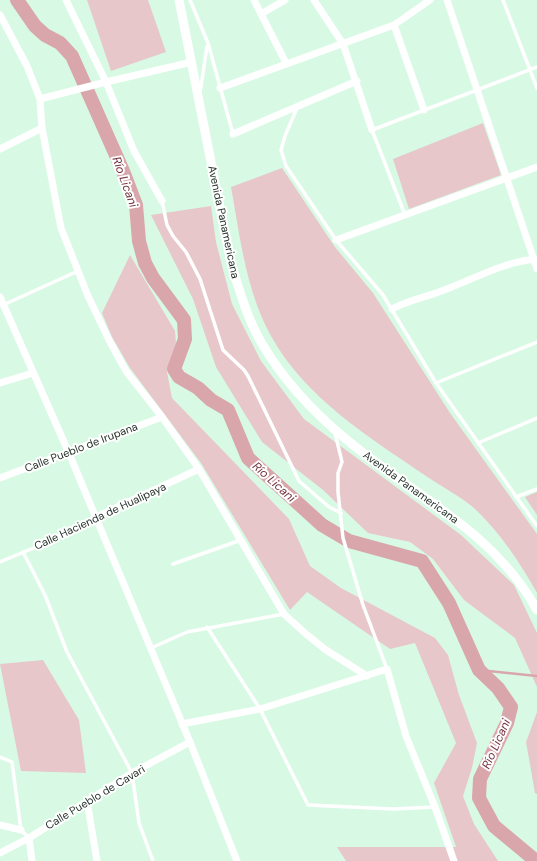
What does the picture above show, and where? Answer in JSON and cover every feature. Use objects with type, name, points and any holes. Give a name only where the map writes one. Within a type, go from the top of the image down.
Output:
[{"type":"main road","name":"Avenida Panamericana","points":[[179,0],[231,263],[243,301],[261,341],[285,378],[304,400],[347,440],[459,522],[500,558],[530,597],[537,610]]},
{"type":"street","points":[[66,0],[106,82],[134,151],[162,201]]},
{"type":"street","points":[[254,0],[286,64]]},
{"type":"street","points":[[261,14],[286,0]]},
{"type":"street","points":[[314,0],[343,44],[372,130]]},
{"type":"street","points":[[220,88],[394,25],[430,0]]},
{"type":"street","points":[[447,0],[508,178],[537,269]]},
{"type":"street","points":[[0,15],[3,27],[27,66],[40,99],[42,128],[61,228],[106,334],[126,371],[162,417],[199,469],[284,614],[326,650],[367,676]]},
{"type":"street","points":[[394,25],[424,110]]},
{"type":"street","points":[[40,99],[192,62]]},
{"type":"street","points":[[233,134],[357,82]]},
{"type":"street","points":[[0,149],[42,128]]},
{"type":"street","points":[[336,240],[537,167]]},
{"type":"street","points":[[392,309],[408,301],[442,291],[514,263],[535,259]]},
{"type":"street","points":[[0,297],[2,305],[68,451],[94,518],[190,742],[237,861]]},
{"type":"street","points":[[0,383],[33,374]]},
{"type":"street","name":"Calle Pueblo de Irupana","points":[[0,478],[68,451],[162,417]]},
{"type":"street","name":"Calle Hacienda de Hualipaya","points":[[94,518],[199,469]]},
{"type":"street","points":[[182,724],[260,709],[387,669],[406,736],[435,807],[454,861]]},
{"type":"street","name":"Calle Pueblo de Cavari","points":[[0,853],[28,838],[132,774],[190,742]]},
{"type":"street","points":[[87,802],[97,861]]},
{"type":"street","points":[[0,825],[21,830]]},
{"type":"street","points":[[28,838],[32,861]]},
{"type":"lane","points":[[190,0],[208,42],[233,134]]},
{"type":"lane","points":[[503,0],[537,88]]},
{"type":"lane","points":[[199,96],[203,81],[208,42]]},
{"type":"lane","points":[[405,216],[372,130],[537,67]]},
{"type":"lane","points":[[297,107],[281,150],[286,166],[336,240],[371,279],[392,309],[436,383],[537,526]]},
{"type":"lane","points":[[162,201],[167,225],[173,236],[186,252],[200,279],[224,350],[248,376],[293,472],[306,489],[329,507],[341,513]]},
{"type":"lane","points":[[2,305],[78,271]]},
{"type":"lane","points":[[436,383],[537,342]]},
{"type":"lane","points":[[478,443],[537,418]]},
{"type":"lane","points":[[334,428],[342,462],[338,473],[341,513],[347,555],[363,605],[387,669]]},
{"type":"lane","points":[[516,497],[537,488]]},
{"type":"lane","name":"Calle Hacienda de Hualipaya","points":[[0,562],[94,518]]},
{"type":"lane","points":[[173,564],[241,540]]},
{"type":"lane","points":[[23,552],[45,595],[68,652],[132,774],[139,823],[153,861]]},
{"type":"lane","points":[[150,648],[187,632],[207,627],[284,614]]},
{"type":"lane","points":[[207,627],[260,709],[308,805],[393,809],[435,807]]},
{"type":"lane","points":[[0,757],[12,762],[21,830],[28,838]]},
{"type":"shaded area","points":[[87,0],[148,0],[166,52],[111,71]]},
{"type":"shaded area","points":[[483,123],[501,175],[409,209],[393,159]]},
{"type":"shaded area","points":[[282,168],[335,247],[373,293],[450,413],[537,534],[537,593],[509,548],[474,508],[340,415],[302,379],[285,358],[271,336],[255,301],[241,244],[231,187]]},
{"type":"shaded area","points":[[211,206],[216,242],[232,304],[261,361],[304,419],[461,535],[514,585],[537,633],[537,687],[515,638],[464,600],[433,559],[410,542],[368,533],[323,490],[262,442],[216,367],[193,299],[151,215]]},
{"type":"shaded area","points":[[130,255],[175,331],[176,344],[167,372],[172,398],[289,519],[310,566],[341,588],[435,638],[448,655],[459,695],[477,743],[472,768],[463,796],[474,824],[498,861],[346,861],[337,847],[456,847],[434,783],[456,743],[415,643],[390,649],[307,592],[290,610],[201,463],[130,368],[112,337],[102,313]]},
{"type":"shaded area","points":[[537,492],[537,515],[525,497]]},
{"type":"shaded area","points":[[43,660],[79,720],[86,773],[21,771],[0,664]]},
{"type":"shaded area","points":[[537,712],[537,794],[535,793],[526,742]]},
{"type":"waterway","name":"Río Licani","points":[[17,0],[35,26],[45,35],[60,43],[72,56],[123,171],[136,205],[139,241],[145,263],[153,278],[184,320],[185,339],[174,369],[179,377],[198,388],[211,400],[228,410],[248,458],[322,525],[349,541],[422,561],[449,603],[479,670],[498,688],[511,707],[507,723],[480,779],[479,798],[494,826],[536,861]]},
{"type":"waterway","points":[[479,670],[537,676]]}]
